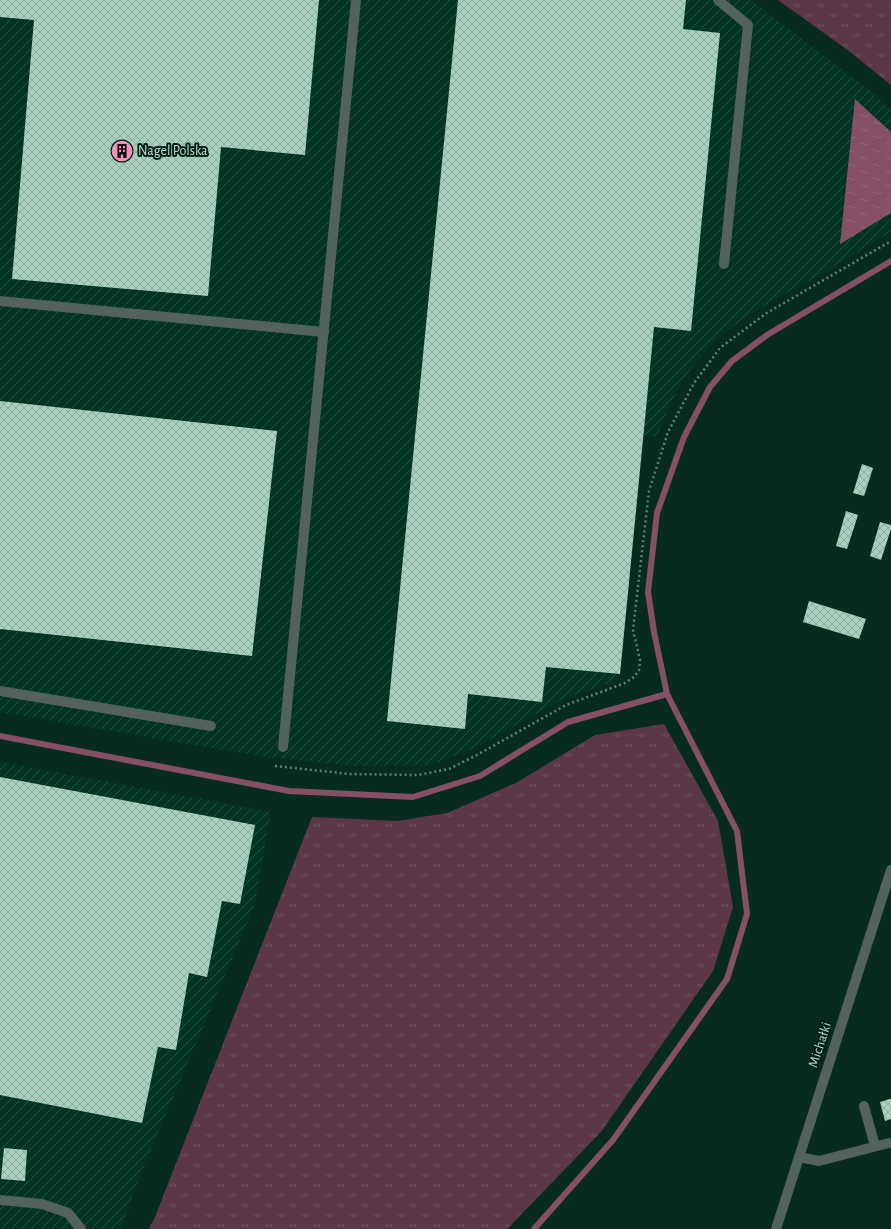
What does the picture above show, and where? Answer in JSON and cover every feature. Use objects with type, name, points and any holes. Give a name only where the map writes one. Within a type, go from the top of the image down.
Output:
[{"type":"street","points":[[283,747],[356,0]]},
{"type":"street","points":[[718,0],[748,25],[724,264]]},
{"type":"street","points":[[0,301],[324,332]]},
{"type":"street","points":[[0,691],[211,726]]},
{"type":"street","name":"Michałki","points":[[776,1229],[891,870]]},
{"type":"street","points":[[864,1106],[875,1146]]},
{"type":"street","points":[[799,1157],[819,1161],[889,1143]]},
{"type":"street","points":[[0,1200],[42,1204],[55,1208],[68,1213],[81,1229]]},
{"type":"path","points":[[275,766],[350,774],[418,775],[449,769],[566,705],[625,683],[634,677],[639,670],[640,660],[633,630],[648,491],[668,432],[694,383],[720,348],[765,314],[891,241]]},
{"type":"shaded area","points":[[0,0],[751,0],[873,93],[891,110],[891,232],[740,321],[714,342],[686,375],[670,404],[657,437],[643,435],[619,680],[563,699],[475,748],[430,765],[354,766],[266,757],[0,712]]},
{"type":"shaded area","points":[[0,762],[271,812],[254,907],[141,1173],[121,1229],[0,1229]]},
{"type":"green space","points":[[778,0],[891,0],[891,85],[849,51]]},
{"type":"green space","points":[[664,724],[718,821],[733,907],[713,971],[601,1132],[507,1229],[149,1229],[312,817],[398,821],[447,813],[516,783],[595,735]]},
{"type":"water","points":[[855,99],[891,132],[891,213],[840,244]]},
{"type":"building","name":"Nagel Polska","points":[[0,0],[319,0],[305,155],[221,147],[208,296],[12,279],[34,20],[0,17]]},
{"type":"building","points":[[458,0],[686,0],[683,29],[720,33],[691,331],[654,327],[620,674],[546,667],[542,702],[468,694],[465,729],[387,721]]},
{"type":"building","points":[[0,401],[277,431],[252,656],[0,629]]},
{"type":"building","points":[[862,464],[873,468],[864,496],[853,493]]},
{"type":"building","points":[[846,511],[858,515],[847,549],[836,546]]},
{"type":"building","points":[[880,522],[891,525],[881,560],[870,556]]},
{"type":"building","points":[[809,601],[866,619],[859,639],[803,622]]},
{"type":"building","points":[[0,777],[255,825],[240,904],[222,901],[207,977],[189,973],[176,1050],[158,1047],[142,1123],[0,1095]]},
{"type":"building","points":[[891,1099],[891,1119],[885,1121],[880,1102]]},
{"type":"building","points":[[4,1148],[27,1150],[25,1181],[1,1179]]},
{"type":"waterway","points":[[667,694],[654,632],[648,592],[657,513],[684,437],[710,387],[732,361],[767,335],[891,261]]},
{"type":"waterway","points":[[0,736],[289,791],[413,797],[480,776],[568,722],[667,694],[737,831],[747,914],[727,979],[613,1140],[534,1229]]},
{"type":"place","name":"Nagel Polska","points":[[122,151]]}]
